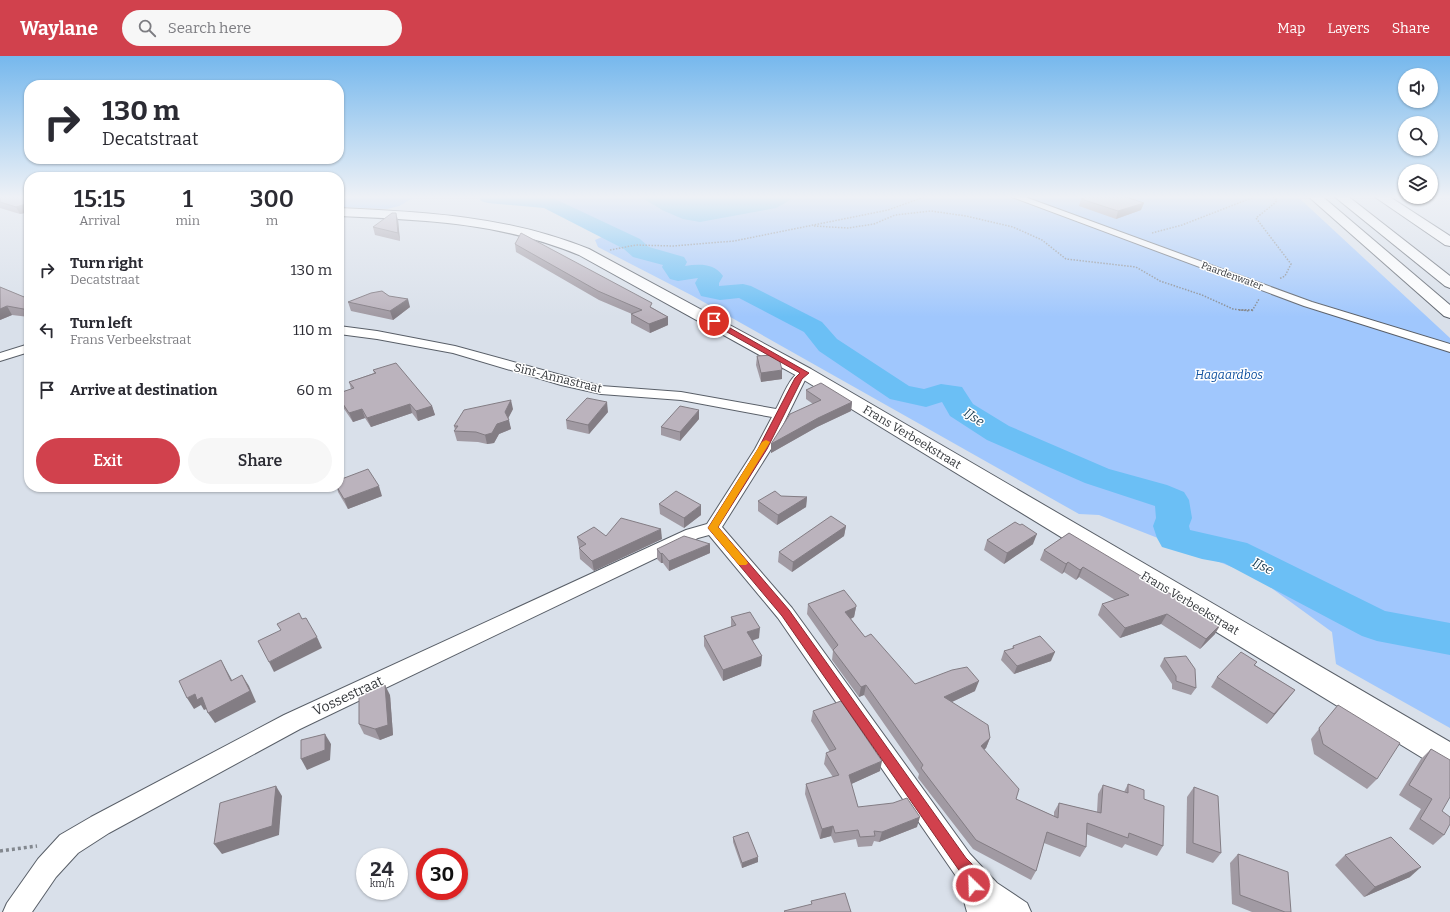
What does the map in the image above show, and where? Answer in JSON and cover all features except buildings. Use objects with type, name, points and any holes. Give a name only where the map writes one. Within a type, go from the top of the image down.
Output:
[{"type":"main road","name":"Frans Verbeekstraat","points":[[546,237],[584,252],[805,373],[1450,758]]},
{"type":"main road","points":[[1365,237],[1450,313]]},
{"type":"main road","points":[[1392,237],[1450,283]]},
{"type":"street","name":"Paardenwater","points":[[1129,237],[1156,249],[1349,317],[1450,348]]},
{"type":"street","name":"Sint-Annastraat","points":[[344,331],[378,335],[455,350],[566,382],[601,390],[681,396],[779,414]]},
{"type":"street","points":[[0,357],[24,350]]},
{"type":"street","points":[[805,373],[799,378],[779,414],[763,449],[713,528],[786,613],[961,863],[988,892],[1018,912]]},
{"type":"street","name":"Vossestraat","points":[[16,912],[47,868],[69,844],[100,825],[292,722],[692,534],[713,528]]},
{"type":"street","points":[[969,872],[980,912]]},
{"type":"path","points":[[607,251],[636,245],[673,246],[734,241],[756,237]]},
{"type":"path","points":[[1035,237],[1042,240],[1066,259],[1098,264],[1115,264],[1136,267],[1160,281],[1208,297],[1233,309],[1252,311],[1266,288],[1284,276],[1291,264],[1269,237]]},
{"type":"path","points":[[1132,238],[1136,237]]},
{"type":"green space","name":"Hagaardbos","points":[[602,237],[1341,237],[1450,338],[1450,728],[1336,664],[1332,632],[1255,576],[1099,515],[1079,514],[693,296],[598,247],[595,240]]},
{"type":"waterway","name":"IJse","points":[[618,237],[632,244],[641,252],[676,262],[673,267],[678,274],[695,271],[705,272],[711,276],[707,283],[709,291],[720,293],[727,291],[743,291],[813,327],[828,345],[900,393],[926,398],[941,393],[952,393],[961,410],[998,433],[1097,476],[1155,493],[1172,500],[1174,518],[1171,526],[1175,538],[1202,546],[1234,552],[1377,625],[1450,639]]},
{"type":"slow traffic","points":[[743,563],[713,528],[766,442]]},
{"type":"route","points":[[714,321],[805,373],[799,378],[779,414],[763,449],[713,528],[786,613],[961,863],[969,872],[973,885]]}]
